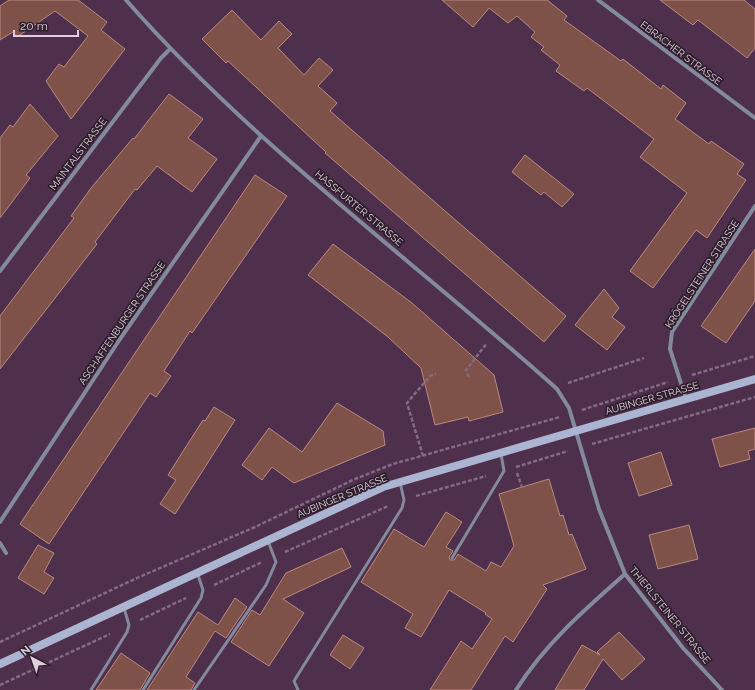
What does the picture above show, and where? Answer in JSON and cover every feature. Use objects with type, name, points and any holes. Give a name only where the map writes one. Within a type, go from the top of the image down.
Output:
[{"type":"main road","name":"AUBINGER STRASSE","points":[[0,664],[382,487],[755,379]]},
{"type":"street","name":"HASSFURTER STRASSE","points":[[126,0],[170,49],[261,136],[557,389],[570,414],[576,430]]},
{"type":"street","name":"EBRACHER STRASSE","points":[[598,0],[755,118]]},
{"type":"street","name":"MAINTALSTRASSE","points":[[0,271],[161,58],[170,49]]},
{"type":"street","name":"ASCHAFFENBURGER STRASSE","points":[[0,522],[120,338],[261,136]]},
{"type":"street","name":"KRÖGELSTEINER STRASSE","points":[[686,399],[670,348],[672,332],[755,206]]},
{"type":"street","name":"THIERLSTEINER STRASSE","points":[[576,430],[580,448],[599,508],[625,574],[683,648],[722,690]]},
{"type":"street","points":[[0,543],[6,552]]},
{"type":"street","points":[[516,690],[533,665],[575,618],[625,574]]},
{"type":"lane","points":[[452,558],[504,471],[501,452]]},
{"type":"lane","points":[[298,690],[294,681],[402,508],[404,500],[400,482]]},
{"type":"lane","points":[[194,690],[266,585],[276,562],[268,539]]},
{"type":"lane","points":[[143,690],[201,598],[202,590],[197,573]]},
{"type":"lane","points":[[91,690],[127,632],[129,625],[124,607]]},
{"type":"path","points":[[469,377],[466,370],[494,334]]},
{"type":"path","points":[[570,414],[600,402],[755,356]]},
{"type":"path","points":[[566,384],[575,379],[644,358]]},
{"type":"path","points":[[428,474],[407,403],[430,376],[436,374]]},
{"type":"path","points":[[580,448],[755,397]]},
{"type":"path","points":[[517,474],[522,487]]},
{"type":"building","points":[[9,0],[78,0],[107,22],[101,30],[125,49],[71,119],[46,81],[59,64],[64,67],[88,36],[55,11],[17,37],[13,32],[0,40],[0,6]]},
{"type":"building","points":[[442,0],[547,0],[567,16],[564,20],[621,61],[623,59],[661,89],[663,85],[686,103],[675,119],[709,144],[711,141],[744,164],[737,174],[746,180],[707,238],[696,230],[653,288],[630,271],[687,193],[640,157],[654,139],[587,88],[584,91],[556,71],[560,65],[541,50],[544,47],[531,37],[535,32],[517,16],[508,23],[489,8],[473,27]]},
{"type":"building","points":[[660,0],[744,0],[755,9],[755,48],[747,58],[698,20],[693,25]]},
{"type":"building","points":[[232,10],[261,40],[279,21],[292,34],[278,48],[304,75],[319,58],[333,70],[318,86],[337,103],[330,111],[566,316],[544,342],[325,153],[326,152],[228,61],[226,63],[202,39]]},
{"type":"building","points":[[169,94],[203,119],[188,138],[217,159],[192,192],[157,166],[137,190],[135,189],[95,242],[97,244],[0,369],[0,316],[74,218],[71,216],[91,188],[133,138],[134,139]]},
{"type":"building","points":[[30,104],[58,136],[26,175],[30,178],[0,218],[0,138],[10,125],[13,127]]},
{"type":"building","points":[[525,155],[574,194],[562,207],[544,192],[541,195],[512,172]]},
{"type":"building","points":[[255,175],[287,196],[192,333],[190,331],[164,371],[171,376],[156,397],[150,393],[49,544],[20,524]]},
{"type":"building","points":[[333,244],[412,303],[494,375],[503,412],[469,421],[468,417],[435,425],[421,368],[388,337],[308,275]]},
{"type":"building","points":[[755,249],[755,301],[726,343],[701,326]]},
{"type":"building","points":[[604,289],[619,308],[612,317],[625,327],[607,350],[575,325]]},
{"type":"building","points":[[337,403],[383,431],[385,445],[294,483],[272,467],[262,480],[242,465],[269,428],[302,452]]},
{"type":"building","points":[[214,407],[235,420],[175,514],[160,504],[176,480],[168,475],[203,420],[205,421]]},
{"type":"building","points":[[755,428],[755,449],[748,451],[750,459],[720,467],[712,439]]},
{"type":"building","points":[[661,452],[672,485],[639,496],[628,463]]},
{"type":"building","points":[[549,479],[560,516],[563,515],[569,535],[572,534],[586,569],[543,585],[547,589],[513,642],[505,636],[471,690],[430,690],[461,641],[472,649],[492,619],[485,614],[486,613],[449,590],[421,637],[405,628],[413,614],[361,582],[394,529],[424,547],[446,512],[462,522],[446,547],[453,551],[449,557],[450,560],[454,560],[458,554],[486,571],[491,562],[501,567],[514,546],[499,494]]},
{"type":"building","points":[[689,525],[698,559],[658,569],[649,535]]},
{"type":"building","points":[[38,545],[54,553],[44,572],[54,578],[44,594],[18,578]]},
{"type":"building","points":[[342,548],[351,567],[283,599],[304,613],[269,666],[231,642],[252,610],[260,615],[286,573]]},
{"type":"building","points":[[235,598],[247,607],[226,638],[215,631],[186,677],[195,683],[191,690],[147,690],[198,612],[218,625]]},
{"type":"building","points":[[619,632],[645,659],[622,680],[603,659],[584,690],[555,690],[582,645],[600,655],[597,652]]},
{"type":"building","points":[[343,635],[364,648],[350,669],[330,655]]},
{"type":"building","points":[[121,653],[150,673],[140,690],[96,690]]}]
